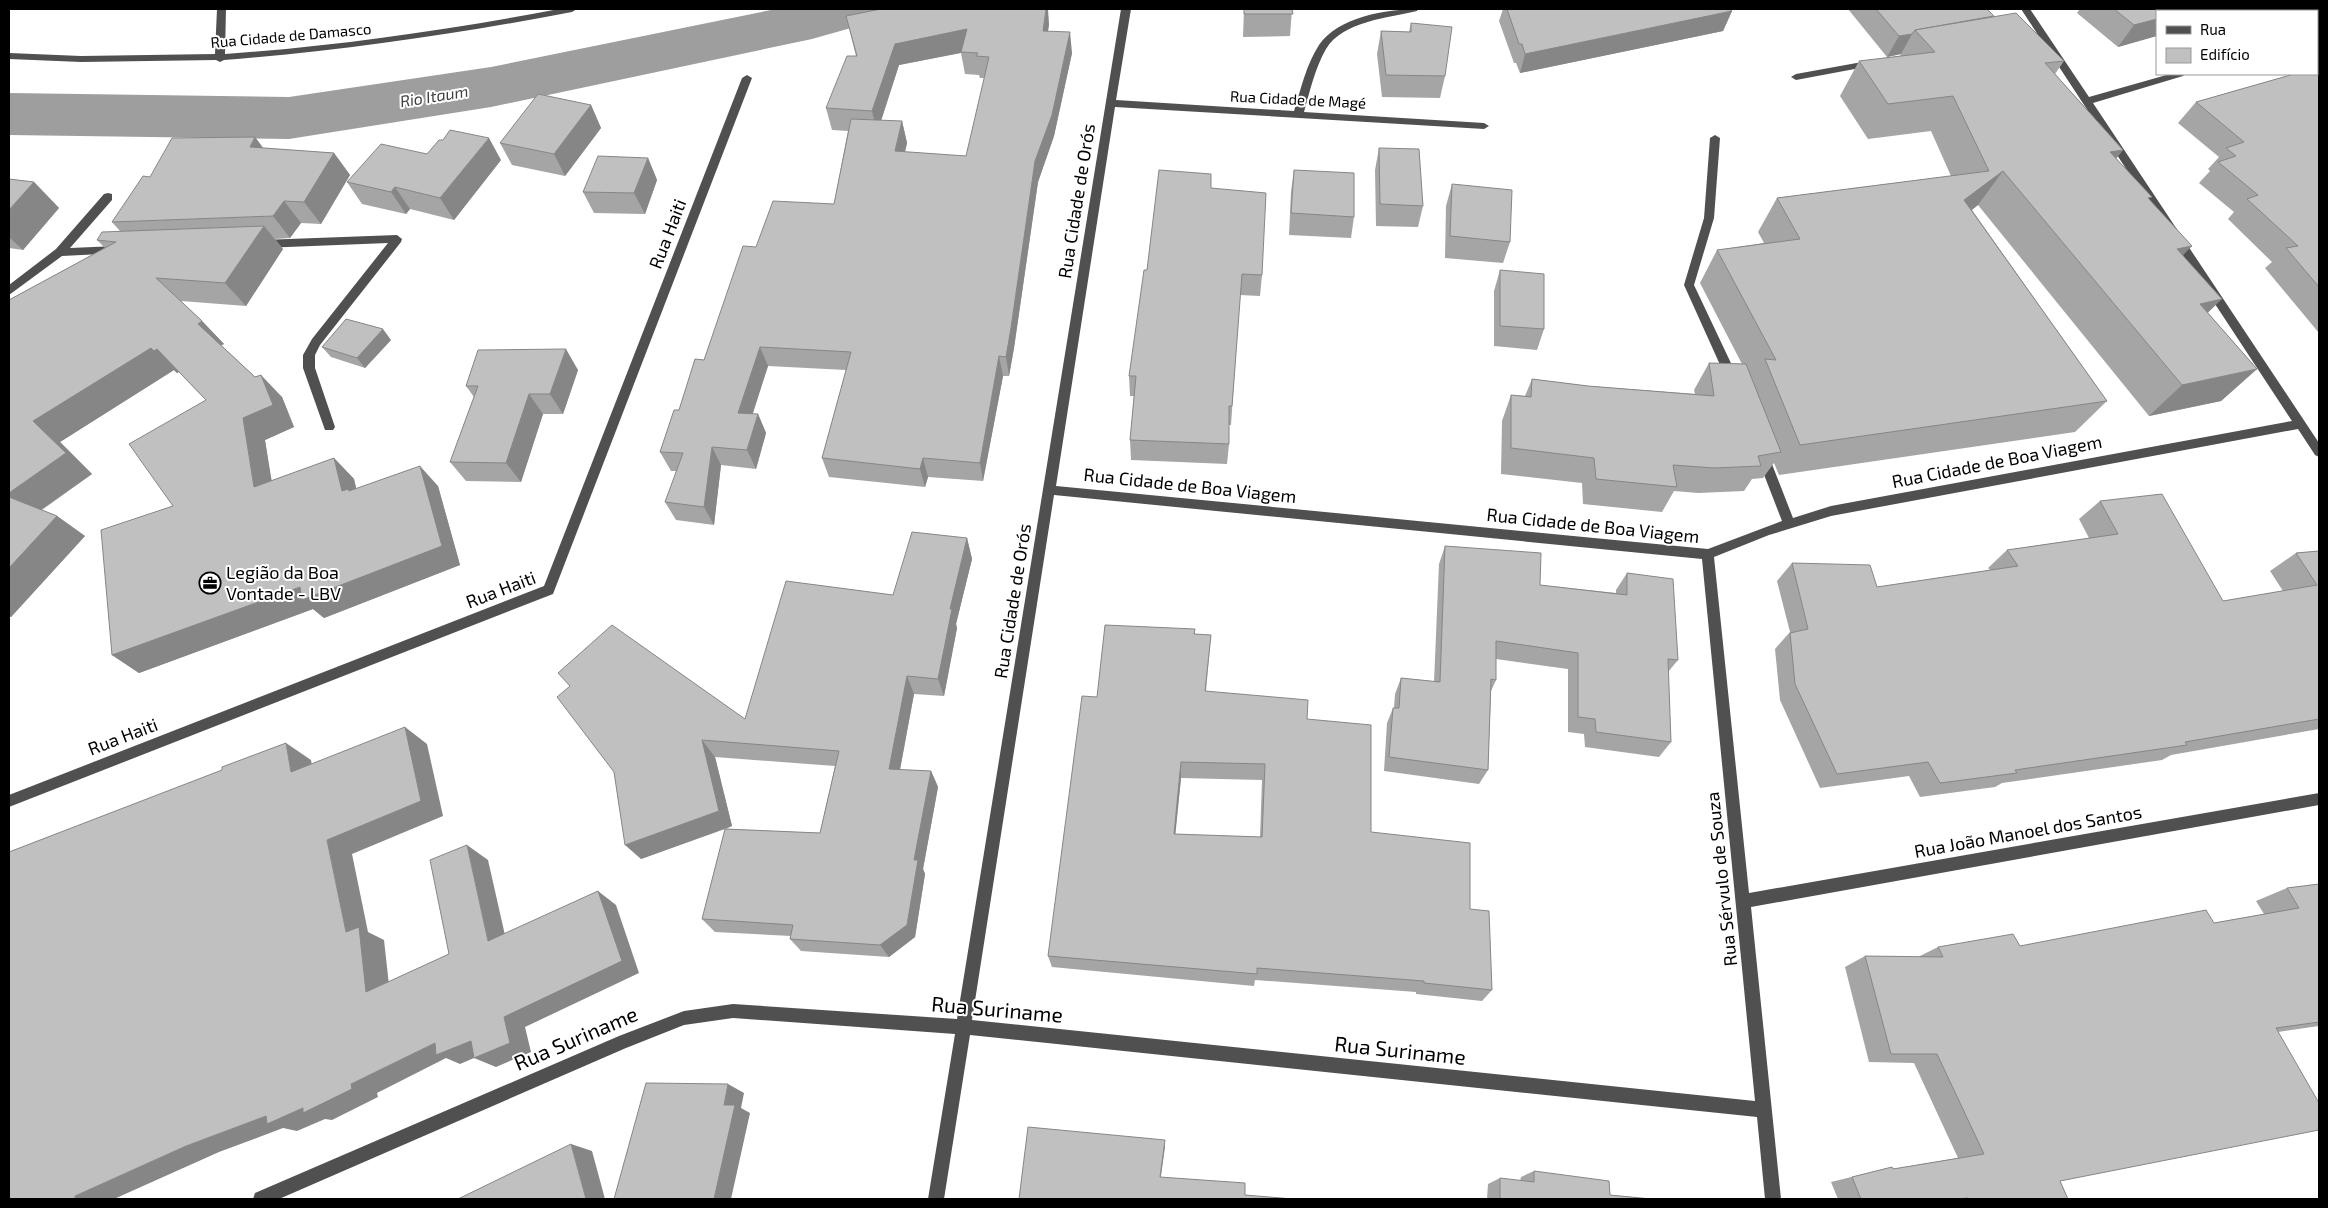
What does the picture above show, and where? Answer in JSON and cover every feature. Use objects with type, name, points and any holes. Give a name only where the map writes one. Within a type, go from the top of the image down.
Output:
[{"type":"street","points":[[220,59],[222,9]]},
{"type":"street","name":"Rua Cidade de Damasco","points":[[9,56],[63,60],[152,61],[220,59],[284,54],[392,42],[572,9]]},
{"type":"street","name":"Rua Cidade de Orós","points":[[936,1199],[1126,9]]},
{"type":"street","points":[[1298,115],[1318,58],[1328,40],[1368,20],[1414,9]]},
{"type":"street","points":[[2026,9],[2038,35],[2087,101],[2319,452]]},
{"type":"street","points":[[1796,76],[1881,62]]},
{"type":"street","points":[[2087,101],[2177,75]]},
{"type":"street","name":"Rua Haiti","points":[[9,801],[549,590],[747,78]]},
{"type":"street","name":"Rua Cidade de Magé","points":[[1110,104],[1484,126]]},
{"type":"street","points":[[1715,138],[1709,218],[1688,285],[1736,387]]},
{"type":"street","points":[[9,290],[60,252],[108,197]]},
{"type":"street","points":[[248,244],[397,238],[316,342],[309,355],[309,368],[329,427]]},
{"type":"street","points":[[60,252],[129,249]]},
{"type":"street","name":"Rua Cidade de Boa Viagem","points":[[1049,490],[1708,554],[1788,524],[1831,511],[2300,424]]},
{"type":"street","points":[[1758,442],[1788,524]]},
{"type":"street","name":"Rua Sérvulo de Souza","points":[[1708,554],[1773,1199]]},
{"type":"street","name":"Rua João Manoel dos Santos","points":[[1743,901],[2319,799]]},
{"type":"street","name":"Rua Suriname","points":[[261,1199],[624,1041],[684,1018],[732,1011],[963,1027],[1764,1110]]},
{"type":"building","points":[[881,9],[1046,9],[1043,31],[1070,32],[1052,115],[1035,161],[1006,357],[999,356],[980,463],[923,458],[920,469],[822,458],[851,352],[760,347],[738,413],[758,414],[747,450],[712,447],[704,507],[665,502],[683,453],[660,452],[674,410],[679,410],[695,359],[704,360],[743,246],[756,247],[773,201],[834,204],[851,119],[902,121],[895,151],[966,156],[989,57],[976,56],[978,53],[961,52],[967,29],[895,44],[872,111],[826,108],[847,56],[857,56],[846,16]]},
{"type":"building","points":[[1244,9],[1292,9],[1293,14],[1244,14]]},
{"type":"building","points":[[1507,9],[1729,9],[1732,11],[1525,54],[1522,44],[1519,44]]},
{"type":"building","points":[[1876,9],[1987,9],[1994,16],[1915,30],[1912,34],[1899,36]]},
{"type":"building","points":[[2114,9],[2195,9],[2156,10],[2156,19],[2134,25]]},
{"type":"building","points":[[2016,13],[2064,61],[2045,63],[2123,150],[2110,152],[2152,197],[2148,198],[2192,246],[2177,249],[2222,299],[2200,304],[2257,369],[2182,385],[2003,171],[1964,200],[2107,401],[1800,445],[1765,359],[1776,360],[1717,250],[1800,239],[1777,198],[1989,171],[1953,96],[1888,104],[1859,61],[1935,52],[1915,30]]},
{"type":"building","points":[[1411,23],[1452,27],[1445,76],[1386,75],[1381,31],[1411,32]]},
{"type":"building","points":[[2319,67],[2319,287],[2286,248],[2298,246],[2247,199],[2258,195],[2218,162],[2236,156],[2226,148],[2244,142],[2196,102],[2290,75],[2318,75]]},
{"type":"building","points":[[538,94],[591,105],[554,154],[500,143]]},
{"type":"building","points":[[450,130],[489,138],[440,198],[395,187],[391,192],[347,182],[381,144],[427,154],[439,140],[443,140]]},
{"type":"building","points":[[255,137],[250,147],[334,153],[304,202],[284,201],[273,216],[112,222],[143,176],[150,177],[172,138]]},
{"type":"building","points":[[1379,148],[1419,149],[1423,206],[1380,204]]},
{"type":"building","points":[[598,156],[648,158],[634,193],[583,192]]},
{"type":"building","points":[[1159,170],[1211,174],[1211,188],[1266,193],[1262,275],[1242,274],[1232,406],[1229,406],[1229,444],[1130,440],[1136,376],[1129,376],[1144,270],[1147,270]]},
{"type":"building","points":[[1294,170],[1354,173],[1354,217],[1291,213]]},
{"type":"building","points":[[9,179],[34,182],[9,210]]},
{"type":"building","points":[[1452,184],[1512,190],[1510,242],[1450,236]]},
{"type":"building","points":[[264,226],[225,283],[156,278],[202,321],[198,324],[255,377],[261,375],[273,405],[243,418],[254,487],[334,458],[342,491],[348,489],[349,491],[420,466],[442,546],[302,600],[300,587],[112,655],[101,530],[173,506],[129,444],[206,400],[157,349],[154,351],[151,348],[33,421],[66,453],[9,493],[9,300],[116,242],[97,240],[102,232]]},
{"type":"building","points":[[1500,270],[1544,274],[1544,329],[1500,326]]},
{"type":"building","points":[[346,319],[383,329],[357,358],[322,347]]},
{"type":"building","points":[[566,349],[550,394],[529,394],[506,463],[450,462],[478,386],[466,386],[478,350]]},
{"type":"building","points":[[1709,363],[1746,364],[1781,452],[1758,456],[1761,466],[1714,468],[1673,465],[1677,487],[1596,479],[1594,458],[1511,448],[1511,395],[1531,397],[1532,379],[1588,386],[1714,396]]},
{"type":"building","points":[[2162,494],[2223,601],[2317,585],[2296,553],[2319,551],[2319,719],[2185,742],[2187,745],[2015,770],[2017,773],[1940,783],[1928,762],[1837,774],[1795,684],[1790,633],[1808,629],[1792,563],[1870,565],[1877,587],[2018,566],[2007,550],[2118,534],[2100,501]]},
{"type":"building","points":[[9,497],[57,516],[9,568]]},
{"type":"building","points":[[912,532],[967,538],[950,609],[952,609],[938,679],[907,676],[889,769],[931,771],[914,860],[918,860],[907,925],[880,945],[790,939],[793,925],[702,919],[725,829],[820,833],[839,751],[702,740],[719,811],[625,845],[614,772],[557,697],[570,686],[558,673],[612,625],[745,719],[786,581],[893,595]]},
{"type":"building","points":[[1445,546],[1541,553],[1540,585],[1627,595],[1627,573],[1673,579],[1678,660],[1668,659],[1671,742],[1596,732],[1595,719],[1578,717],[1578,653],[1496,641],[1496,680],[1491,679],[1488,770],[1389,757],[1393,708],[1399,708],[1401,678],[1440,682]]},
{"type":"building","points":[[1105,625],[1195,629],[1194,634],[1211,635],[1205,691],[1308,700],[1307,719],[1371,725],[1371,832],[1470,843],[1470,909],[1489,911],[1492,990],[1424,983],[1424,981],[1257,968],[1257,974],[1048,956],[1082,696],[1097,697]],"holes":[[[1181,762],[1265,764],[1262,837],[1174,834]]]},
{"type":"building","points":[[405,727],[421,801],[327,840],[346,932],[359,927],[366,992],[449,954],[430,860],[467,845],[488,941],[598,891],[622,961],[504,1017],[510,1043],[474,1058],[471,1041],[436,1055],[435,1043],[351,1084],[352,1089],[303,1113],[303,1108],[267,1124],[266,1116],[186,1146],[75,1196],[75,1199],[9,1199],[9,852],[222,770],[222,767],[286,743],[291,772]]},
{"type":"building","points":[[2319,884],[2319,1022],[2276,1028],[2319,1103],[2319,1130],[2060,1181],[2068,1199],[1861,1199],[1852,1177],[1892,1167],[1893,1169],[1984,1154],[1937,1054],[1891,1054],[1865,956],[1943,957],[1938,947],[2013,934],[2020,946],[2206,910],[2214,923],[2299,908],[2287,888]]},
{"type":"building","points":[[646,1083],[728,1084],[724,1105],[735,1105],[714,1199],[614,1199]]},
{"type":"building","points":[[1028,1127],[1165,1140],[1160,1177],[1245,1183],[1245,1195],[1293,1199],[1019,1199]]},
{"type":"building","points":[[571,1144],[586,1199],[458,1199]]},
{"type":"building","points":[[1534,1171],[1609,1181],[1610,1195],[1651,1199],[1500,1199],[1500,1178],[1534,1182]]},
{"type":"waterway","name":"Rio Itaum","points":[[9,114],[289,118],[491,87],[812,20],[851,9]]},
{"type":"place","name":"Legião da Boa Vontade - LBV","points":[[210,583]]}]
